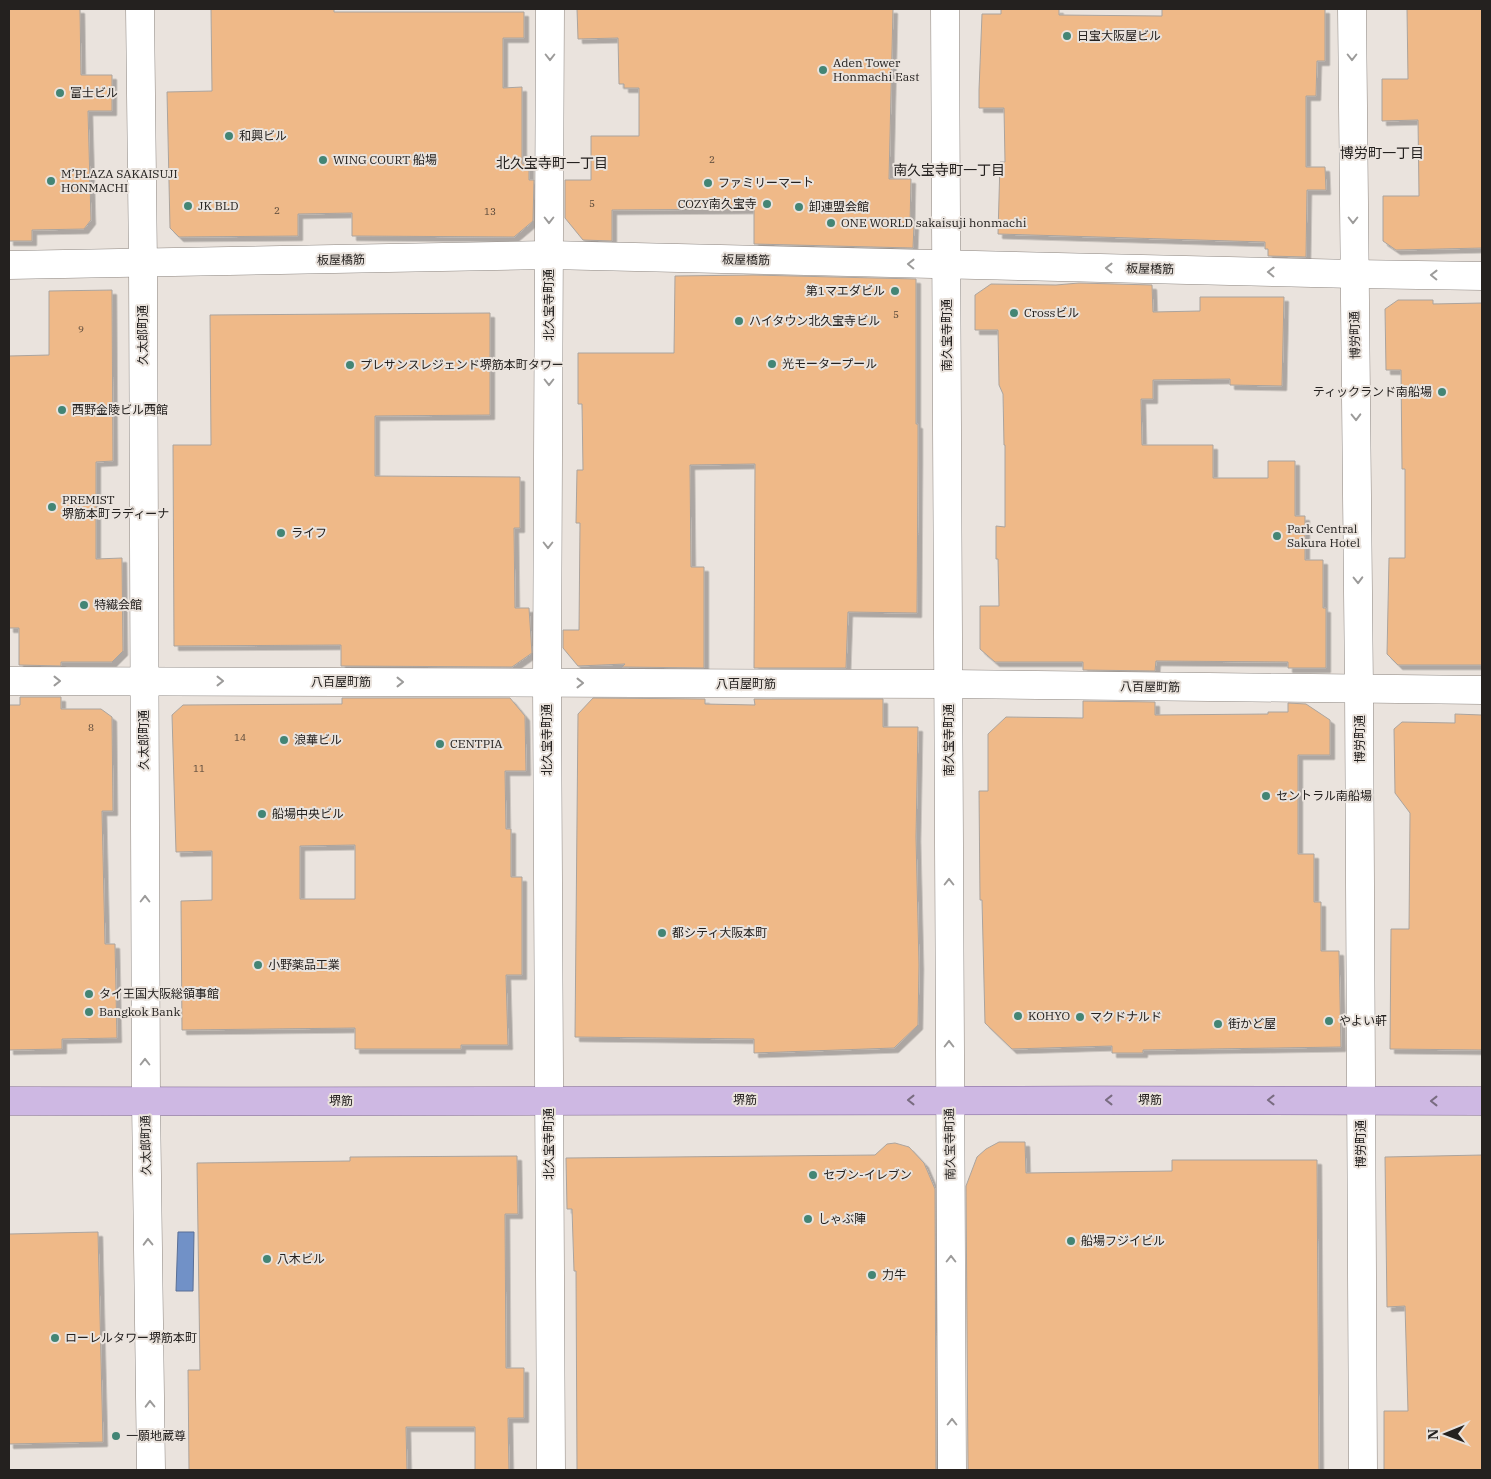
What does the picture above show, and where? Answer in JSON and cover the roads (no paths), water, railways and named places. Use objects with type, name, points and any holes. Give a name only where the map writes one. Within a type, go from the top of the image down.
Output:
[{"type":"main road","name":"堺筋","points":[[9,1101],[1482,1101]]},
{"type":"street","name":"久太郎町通","points":[[140,9],[143,264],[146,1101],[151,1470]]},
{"type":"street","name":"北久宝寺町通","points":[[550,9],[547,683],[551,1470]]},
{"type":"street","name":"南久宝寺町通","points":[[945,9],[952,1470]]},
{"type":"street","name":"博労町通","points":[[1352,9],[1360,689],[1360,1100],[1363,1470]]},
{"type":"street","name":"板屋橋筋","points":[[9,266],[549,255],[1482,276]]},
{"type":"street","name":"八百屋町筋","points":[[9,682],[949,684],[1482,690]]},
{"type":"water","points":[[178,1232],[194,1232],[193,1291],[176,1291]]},
{"type":"place","name":"日宝大阪屋ビル","points":[[1067,36]]},
{"type":"place","name":"Aden Tower Honmachi East","points":[[823,70]]},
{"type":"place","name":"富士ビル","points":[[60,93]]},
{"type":"place","name":"和興ビル","points":[[229,136]]},
{"type":"place","name":"WING COURT 船場","points":[[323,160]]},
{"type":"place","name":"M’PLAZA SAKAISUJI HONMACHI","points":[[51,181]]},
{"type":"place","name":"ファミリーマート","points":[[708,183]]},
{"type":"place","name":"COZY南久宝寺","points":[[767,204]]},
{"type":"place","name":"JK BLD","points":[[188,206]]},
{"type":"place","name":"卸連盟会館","points":[[799,207]]},
{"type":"place","name":"ONE WORLD sakaisuji honmachi","points":[[831,223]]},
{"type":"place","name":"第1マエダビル","points":[[895,291]]},
{"type":"place","name":"Crossビル","points":[[1014,313]]},
{"type":"place","name":"ハイタウン北久宝寺ビル","points":[[739,321]]},
{"type":"place","name":"光モータープール","points":[[772,364]]},
{"type":"place","name":"プレサンスレジェンド堺筋本町タワー","points":[[350,365]]},
{"type":"place","name":"ティックランド南船場","points":[[1442,392]]},
{"type":"place","name":"西野金陵ビル西館","points":[[62,410]]},
{"type":"place","name":"PREMIST 堺筋本町ラディーナ","points":[[52,507]]},
{"type":"place","name":"ライフ","points":[[281,533]]},
{"type":"place","name":"Park Central Sakura Hotel","points":[[1277,536]]},
{"type":"place","name":"特繊会館","points":[[84,605]]},
{"type":"place","name":"浪華ビル","points":[[284,740]]},
{"type":"place","name":"CENTPIA","points":[[440,744]]},
{"type":"place","name":"セントラル南船場","points":[[1266,796]]},
{"type":"place","name":"船場中央ビル","points":[[262,814]]},
{"type":"place","name":"都シティ大阪本町","points":[[662,933]]},
{"type":"place","name":"小野薬品工業","points":[[258,965]]},
{"type":"place","name":"タイ王国大阪総領事館","points":[[89,994]]},
{"type":"place","name":"Bangkok Bank","points":[[89,1012]]},
{"type":"place","name":"KOHYO","points":[[1018,1016]]},
{"type":"place","name":"マクドナルド","points":[[1080,1017]]},
{"type":"place","name":"やよい軒","points":[[1329,1021]]},
{"type":"place","name":"街かど屋","points":[[1218,1024]]},
{"type":"place","name":"セブン-イレブン","points":[[813,1175]]},
{"type":"place","name":"しゃぶ陣","points":[[808,1219]]},
{"type":"place","name":"船場フジイビル","points":[[1071,1241]]},
{"type":"place","name":"八木ビル","points":[[267,1259]]},
{"type":"place","name":"力牛","points":[[872,1275]]},
{"type":"place","name":"ローレルタワー堺筋本町","points":[[55,1338]]},
{"type":"place","name":"一願地蔵尊","points":[[116,1436]]},
{"type":"district","name":"博労町一丁目","points":[[1382,153]]},
{"type":"district","name":"北久宝寺町一丁目","points":[[552,163]]},
{"type":"district","name":"南久宝寺町一丁目","points":[[949,170]]}]
